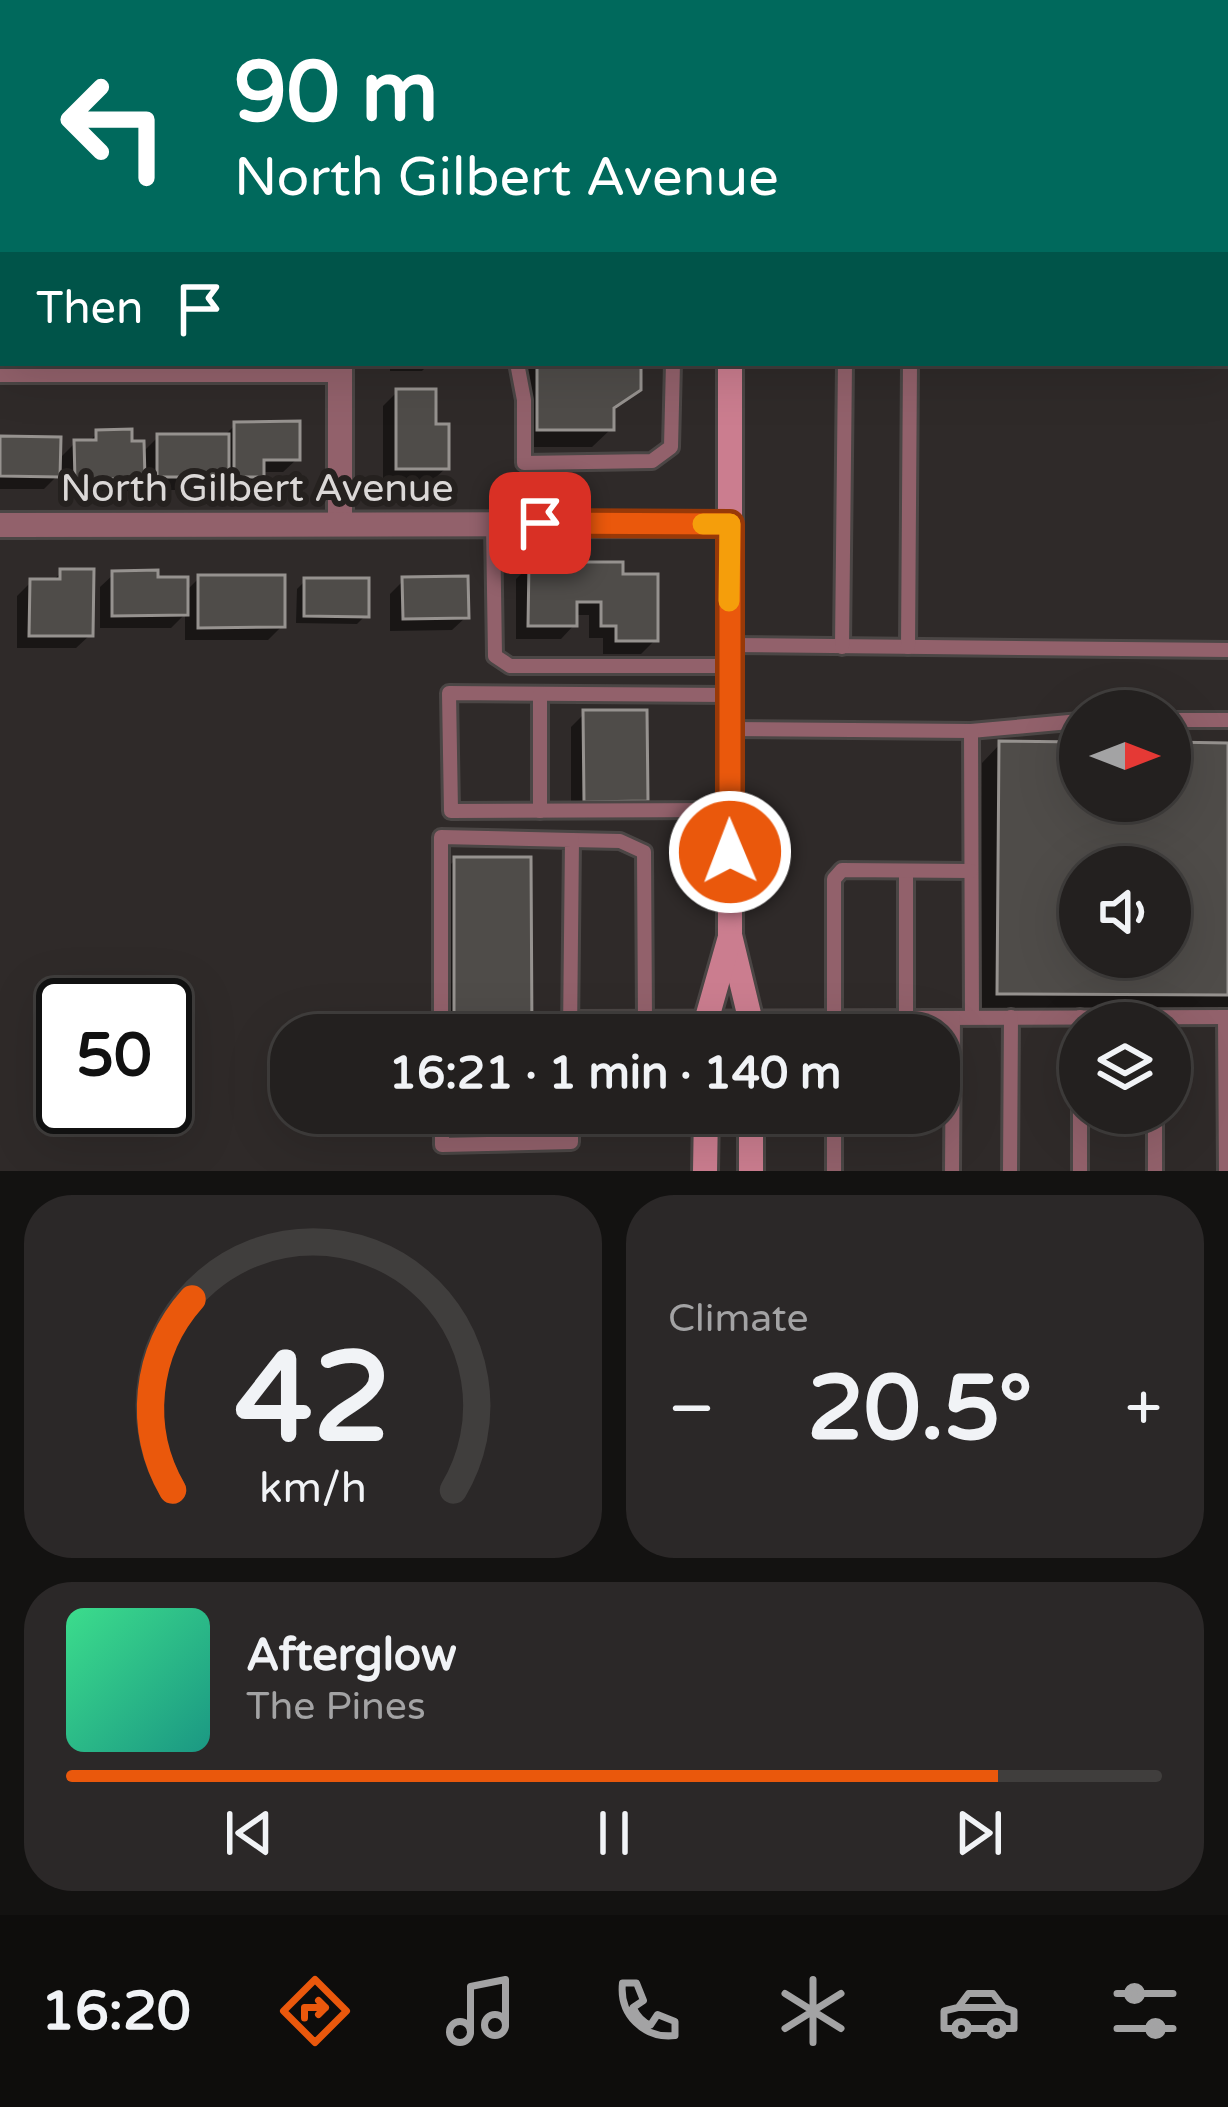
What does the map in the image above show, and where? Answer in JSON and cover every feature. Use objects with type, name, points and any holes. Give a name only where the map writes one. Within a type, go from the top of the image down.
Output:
[{"type":"main road","points":[[730,366],[730,935],[747,1014]]},
{"type":"main road","points":[[710,1014],[730,935]]},
{"type":"main road","points":[[705,1171],[706,1134]]},
{"type":"main road","points":[[751,1134],[751,1171]]},
{"type":"street","points":[[340,369],[340,522]]},
{"type":"street","name":"North Gilbert Avenue","points":[[0,525],[730,524]]},
{"type":"lane","points":[[518,366],[524,400],[524,463],[652,460],[671,447],[673,366]]},
{"type":"lane","points":[[842,646],[845,366]]},
{"type":"lane","points":[[908,647],[910,366]]},
{"type":"lane","points":[[0,375],[340,369]]},
{"type":"lane","points":[[493,523],[495,656],[510,666],[842,646],[1228,650]]},
{"type":"lane","points":[[729,695],[449,693],[451,811],[729,810]]},
{"type":"lane","points":[[540,694],[540,811]]},
{"type":"lane","points":[[1191,720],[1228,720]]},
{"type":"lane","points":[[729,729],[970,731],[1059,723]]},
{"type":"lane","points":[[970,731],[972,1017]]},
{"type":"lane","points":[[441,1014],[441,837],[620,841],[644,852],[645,1014]]},
{"type":"lane","points":[[570,1014],[572,840]]},
{"type":"lane","points":[[834,1014],[834,879],[842,870],[971,871]]},
{"type":"lane","points":[[906,871],[907,1014]]},
{"type":"lane","points":[[1010,1171],[1011,1017]]},
{"type":"lane","points":[[960,1018],[1059,1017]]},
{"type":"lane","points":[[1191,1018],[1227,1017],[1226,1171]]},
{"type":"lane","points":[[442,1134],[442,1145],[571,1142],[571,1134]]},
{"type":"lane","points":[[834,1134],[834,1171]]},
{"type":"lane","points":[[950,1134],[952,1171]]},
{"type":"lane","points":[[1079,1134],[1079,1171]]},
{"type":"lane","points":[[1154,1134],[1155,1171]]},
{"type":"building","points":[[537,366],[641,366],[641,390],[614,408],[614,430],[537,430]]},
{"type":"building","points":[[396,389],[436,389],[436,424],[449,424],[449,469],[396,469]]},
{"type":"building","points":[[300,421],[300,460],[264,460],[264,477],[234,477],[234,422]]},
{"type":"building","points":[[132,429],[132,441],[144,441],[145,478],[75,480],[74,440],[96,440],[96,430]]},
{"type":"building","points":[[157,434],[229,434],[229,477],[157,477]]},
{"type":"building","points":[[0,436],[61,437],[60,477],[0,476]]},
{"type":"building","points":[[529,562],[623,562],[623,574],[658,574],[658,641],[616,641],[616,626],[601,626],[601,602],[577,602],[577,626],[528,626]]},
{"type":"building","points":[[60,569],[94,569],[93,636],[29,636],[30,579],[60,579]]},
{"type":"building","points":[[158,570],[158,577],[188,577],[188,615],[112,616],[112,571]]},
{"type":"building","points":[[198,575],[285,575],[285,627],[198,628]]},
{"type":"building","points":[[468,576],[469,618],[403,619],[402,577]]},
{"type":"building","points":[[304,578],[369,578],[369,617],[304,616]]},
{"type":"building","points":[[583,710],[647,710],[648,801],[584,802]]},
{"type":"building","points":[[999,741],[1059,742],[1059,822],[1191,822],[1191,742],[1228,743],[1228,995],[997,994]]},
{"type":"building","points":[[454,857],[531,857],[532,1014],[454,1014]]},
{"type":"slow traffic","points":[[703,524],[730,524],[729,601]]},
{"type":"route","points":[[540,523],[730,524],[730,852]]}]
